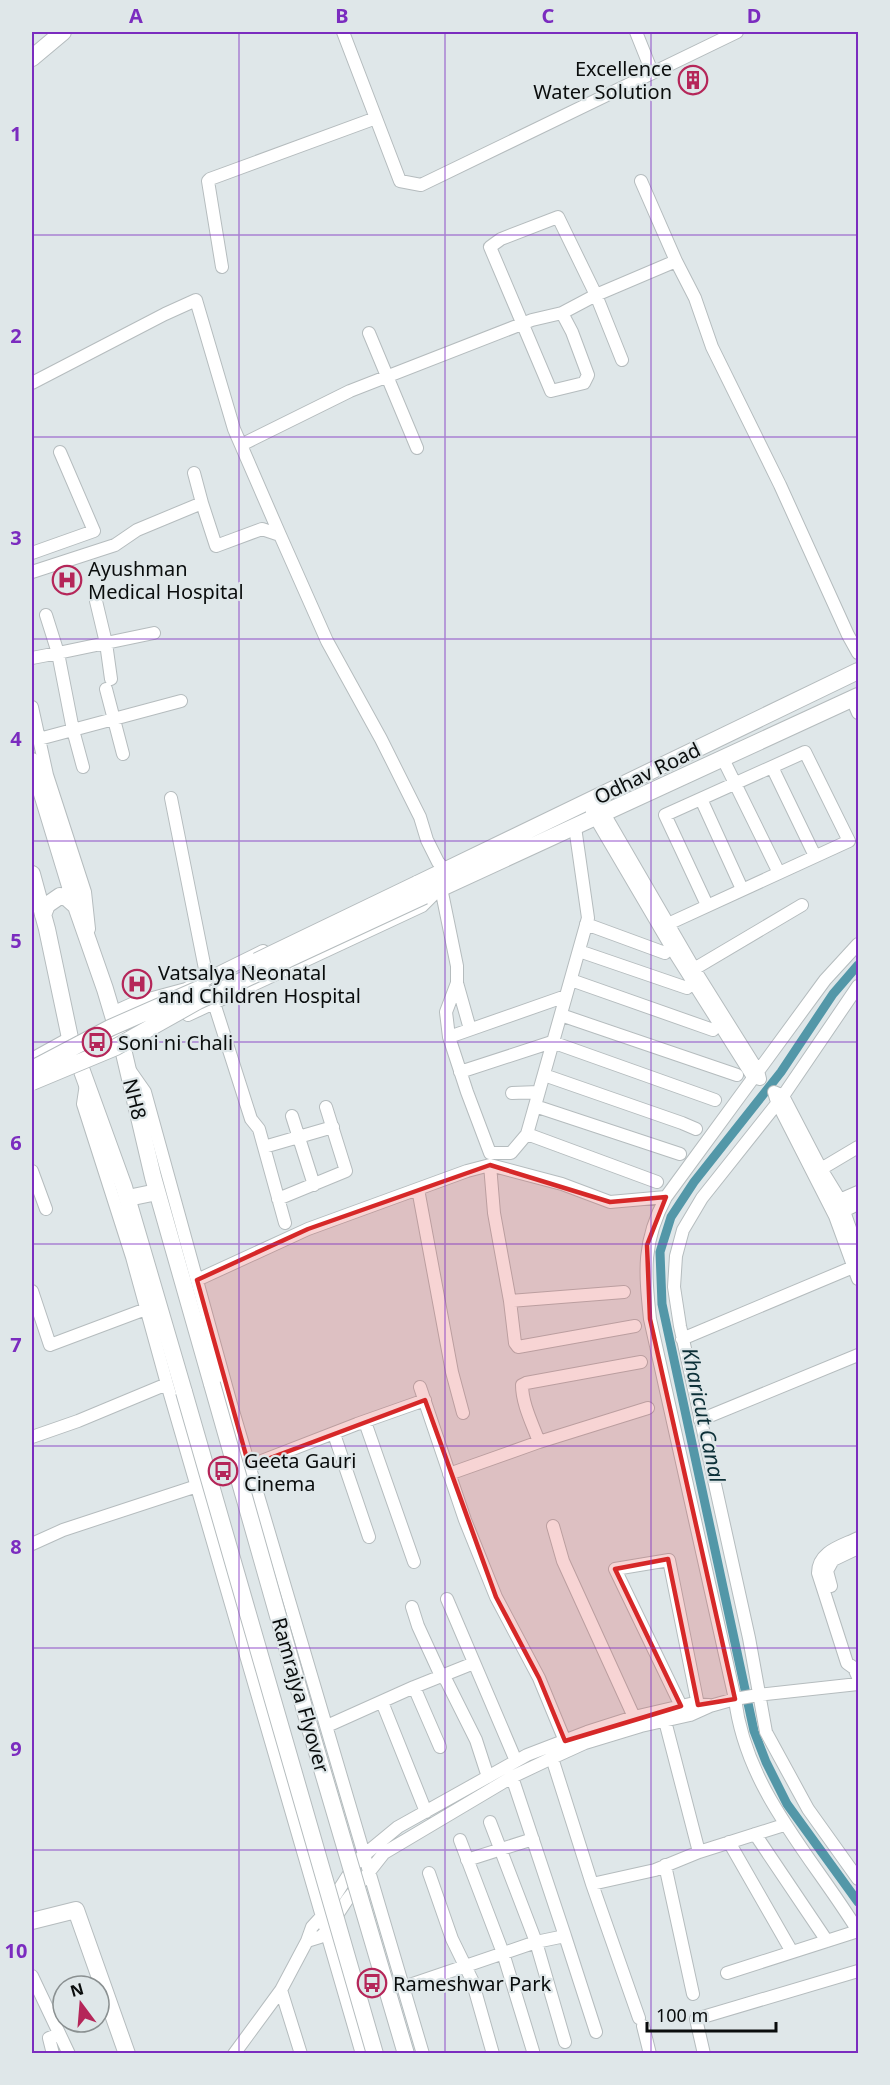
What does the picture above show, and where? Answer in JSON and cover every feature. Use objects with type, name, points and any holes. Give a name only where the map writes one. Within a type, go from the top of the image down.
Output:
[{"type":"main road","points":[[32,49],[52,32]]},
{"type":"main road","points":[[32,58],[63,32]]},
{"type":"main road","name":"Odhav Road","points":[[441,879],[591,800],[858,671]]},
{"type":"main road","name":"Odhav Road","points":[[441,879],[575,827],[723,759],[856,703]]},
{"type":"main road","name":"NH8","points":[[32,761],[125,1058],[157,1192],[197,1308],[198,1336]]},
{"type":"main road","points":[[32,874],[43,915]]},
{"type":"main road","points":[[32,1082],[116,1047],[198,1001],[441,879]]},
{"type":"main road","points":[[32,1069],[110,1028],[420,890]]},
{"type":"main road","points":[[43,915],[47,905],[60,896],[67,898],[76,906]]},
{"type":"main road","name":"Ramrajya Flyover","points":[[43,915],[70,1038],[128,1198],[375,2054]]},
{"type":"main road","points":[[128,1198],[157,1192]]},
{"type":"main road","points":[[198,1336],[208,1344],[218,1360]]},
{"type":"main road","name":"Ramrajya Flyover","points":[[198,1336],[406,2054]]},
{"type":"main road","points":[[165,1377],[169,1341]]},
{"type":"main road","points":[[32,1921],[76,1910],[127,2054]]},
{"type":"street","points":[[343,32],[400,181],[421,185],[652,72],[711,37],[737,32]]},
{"type":"street","points":[[636,32],[652,72]]},
{"type":"street","points":[[222,267],[209,195],[208,181],[210,179],[376,118]]},
{"type":"street","points":[[641,181],[695,298],[712,347],[780,485],[858,653]]},
{"type":"street","points":[[562,313],[572,332],[588,375],[584,383],[551,391],[490,248],[501,239],[558,217],[596,295],[622,360]]},
{"type":"street","points":[[241,445],[350,391],[523,323],[562,313],[596,295],[676,261]]},
{"type":"street","points":[[32,383],[196,300],[234,429],[327,641],[381,739],[420,817],[427,840],[438,862],[457,966],[457,983],[470,1029]]},
{"type":"street","points":[[369,333],[417,448]]},
{"type":"street","points":[[32,553],[94,531],[60,452]]},
{"type":"street","points":[[194,472],[216,546],[262,529],[280,535]]},
{"type":"street","points":[[32,572],[116,544],[137,530],[202,503]]},
{"type":"street","points":[[96,601],[106,643],[109,684],[123,754]]},
{"type":"street","points":[[46,615],[58,653],[73,730],[83,767]]},
{"type":"street","points":[[32,658],[154,633]]},
{"type":"street","points":[[39,739],[181,701]]},
{"type":"street","points":[[32,707],[48,775],[86,892],[92,951]]},
{"type":"street","points":[[668,924],[854,839],[805,752],[665,815],[707,905]]},
{"type":"street","points":[[723,759],[779,873]]},
{"type":"street","points":[[772,767],[815,856]]},
{"type":"street","points":[[171,798],[207,979]]},
{"type":"street","points":[[701,799],[742,889]]},
{"type":"street","points":[[591,800],[675,955],[758,1077],[777,1095],[821,1169],[837,1208],[857,1270],[682,1339]]},
{"type":"street","points":[[599,816],[668,924],[758,1077]]},
{"type":"street","points":[[457,983],[446,1012],[449,1037],[460,1072],[490,1153],[511,1153],[527,1134],[588,918],[575,827]]},
{"type":"street","points":[[112,1013],[134,1003],[186,989],[416,877],[441,879]]},
{"type":"street","points":[[423,2054],[218,1360],[197,1308],[197,1280],[145,1092],[125,1058],[171,1023],[422,906],[441,879]]},
{"type":"street","points":[[694,969],[802,905]]},
{"type":"street","points":[[586,924],[665,953]]},
{"type":"street","points":[[727,1973],[858,1931],[784,1825],[746,1749],[738,1723],[735,1699],[650,1319],[646,1279],[647,1245],[656,1216],[666,1197],[758,1077],[825,980],[858,944]]},
{"type":"street","points":[[579,951],[687,988]]},
{"type":"street","points":[[571,980],[713,1030]]},
{"type":"street","points":[[858,986],[702,1198],[683,1230],[676,1256],[674,1287],[682,1339],[749,1638],[766,1732],[778,1758],[808,1809],[858,1879]]},
{"type":"street","points":[[449,1037],[567,996]]},
{"type":"street","points":[[214,1003],[250,1119],[259,1129],[285,1223]]},
{"type":"street","points":[[561,1015],[737,1075]]},
{"type":"street","points":[[32,1059],[70,1038]]},
{"type":"street","points":[[460,1072],[552,1042],[715,1100]]},
{"type":"street","points":[[32,1090],[85,1076],[83,1104],[146,1309],[362,2054]]},
{"type":"street","points":[[544,1076],[696,1129]]},
{"type":"street","points":[[512,1093],[539,1092]]},
{"type":"street","points":[[777,1095],[858,1251]]},
{"type":"street","points":[[535,1106],[680,1154]]},
{"type":"street","points":[[278,1199],[346,1171],[326,1107]]},
{"type":"street","points":[[292,1116],[314,1185]]},
{"type":"street","points":[[264,1147],[333,1127]]},
{"type":"street","points":[[527,1134],[657,1182]]},
{"type":"street","points":[[821,1169],[858,1147]]},
{"type":"street","points":[[197,1280],[289,1237],[467,1171],[490,1165],[562,1184],[610,1202],[666,1197]]},
{"type":"street","points":[[490,1165],[494,1213],[515,1343],[518,1347],[635,1326]]},
{"type":"street","points":[[32,1171],[46,1209]]},
{"type":"street","points":[[418,1189],[452,1372],[463,1413]]},
{"type":"street","points":[[837,1208],[858,1192]]},
{"type":"street","points":[[837,1208],[858,1204]]},
{"type":"street","points":[[32,1291],[37,1325],[51,1346],[146,1309]]},
{"type":"street","points":[[510,1301],[624,1292]]},
{"type":"street","points":[[700,1420],[858,1355]]},
{"type":"street","points":[[539,1442],[522,1385],[641,1362]]},
{"type":"street","points":[[32,1437],[78,1421],[165,1377]]},
{"type":"street","points":[[420,1386],[449,1474],[495,1597],[539,1678],[565,1741]]},
{"type":"street","points":[[249,1466],[425,1400]]},
{"type":"street","points":[[449,1474],[539,1442],[648,1408]]},
{"type":"street","points":[[365,1422],[414,1562]]},
{"type":"street","points":[[334,1434],[369,1537]]},
{"type":"street","points":[[32,1544],[63,1530],[197,1486]]},
{"type":"street","points":[[552,1526],[563,1561],[634,1717]]},
{"type":"street","points":[[856,1672],[847,1663],[819,1567],[826,1554],[858,1538]]},
{"type":"street","points":[[856,1672],[827,1571],[833,1560],[858,1548]]},
{"type":"street","points":[[681,1706],[615,1569],[669,1560],[704,1705]]},
{"type":"street","points":[[447,1599],[516,1761]]},
{"type":"street","points":[[412,1607],[418,1626],[441,1676],[446,1680],[476,1740],[488,1777]]},
{"type":"street","points":[[327,1726],[474,1663]]},
{"type":"street","points":[[234,2054],[281,1990],[312,1927],[322,1916],[342,1883],[364,1854],[398,1827],[516,1761],[634,1717],[681,1706],[704,1705],[758,1695],[858,1684]]},
{"type":"street","points":[[414,1687],[440,1747]]},
{"type":"street","points":[[382,1702],[426,1812]]},
{"type":"street","points":[[306,1941],[320,1937],[326,1932],[384,1853],[512,1777],[585,1743],[664,1720],[690,1715],[704,1705]]},
{"type":"street","points":[[664,1720],[699,1852]]},
{"type":"street","points":[[552,1758],[650,2054]]},
{"type":"street","points":[[512,1777],[596,2032]]},
{"type":"street","points":[[490,1822],[536,1942],[565,2042]]},
{"type":"street","points":[[592,1884],[655,1870],[699,1852],[784,1825]]},
{"type":"street","points":[[755,1834],[827,1941]]},
{"type":"street","points":[[467,1860],[533,1839]]},
{"type":"street","points":[[460,1840],[504,1953],[533,2051]]},
{"type":"street","points":[[729,1842],[792,1952]]},
{"type":"street","points":[[665,1865],[693,1994]]},
{"type":"street","points":[[429,1872],[452,1940],[472,1980],[493,2054]]},
{"type":"street","points":[[404,1988],[464,1965],[536,1942],[566,1936]]},
{"type":"street","points":[[704,2054],[696,2019],[858,1971]]},
{"type":"street","points":[[32,1976],[51,2017]]},
{"type":"street","points":[[281,1990],[298,2052]]},
{"type":"street","points":[[53,2054],[49,2038],[59,2034],[69,2054]]},
{"type":"highlighted area","points":[[490,1165],[610,1202],[666,1197],[647,1245],[650,1319],[735,1699],[698,1705],[668,1559],[615,1569],[681,1706],[565,1741],[539,1678],[496,1597],[425,1400],[249,1466],[197,1280],[308,1229]]},
{"type":"waterway","name":"Kharicut Canal","points":[[858,965],[833,994],[781,1072],[694,1182],[671,1217],[660,1252],[662,1304],[754,1731],[766,1762],[787,1804],[858,1902]]},
{"type":"place","name":"Excellence Water Solution","points":[[693,80]]},
{"type":"place","name":"Ayushman Medical Hospital","points":[[67,580]]},
{"type":"place","name":"Vatsalya Neonatal and Children Hospital","points":[[137,984]]},
{"type":"place","name":"Soni ni Chali","points":[[97,1042]]},
{"type":"place","name":"Geeta Gauri Cinema","points":[[223,1471]]},
{"type":"place","name":"Rameshwar Park","points":[[372,1983]]}]
